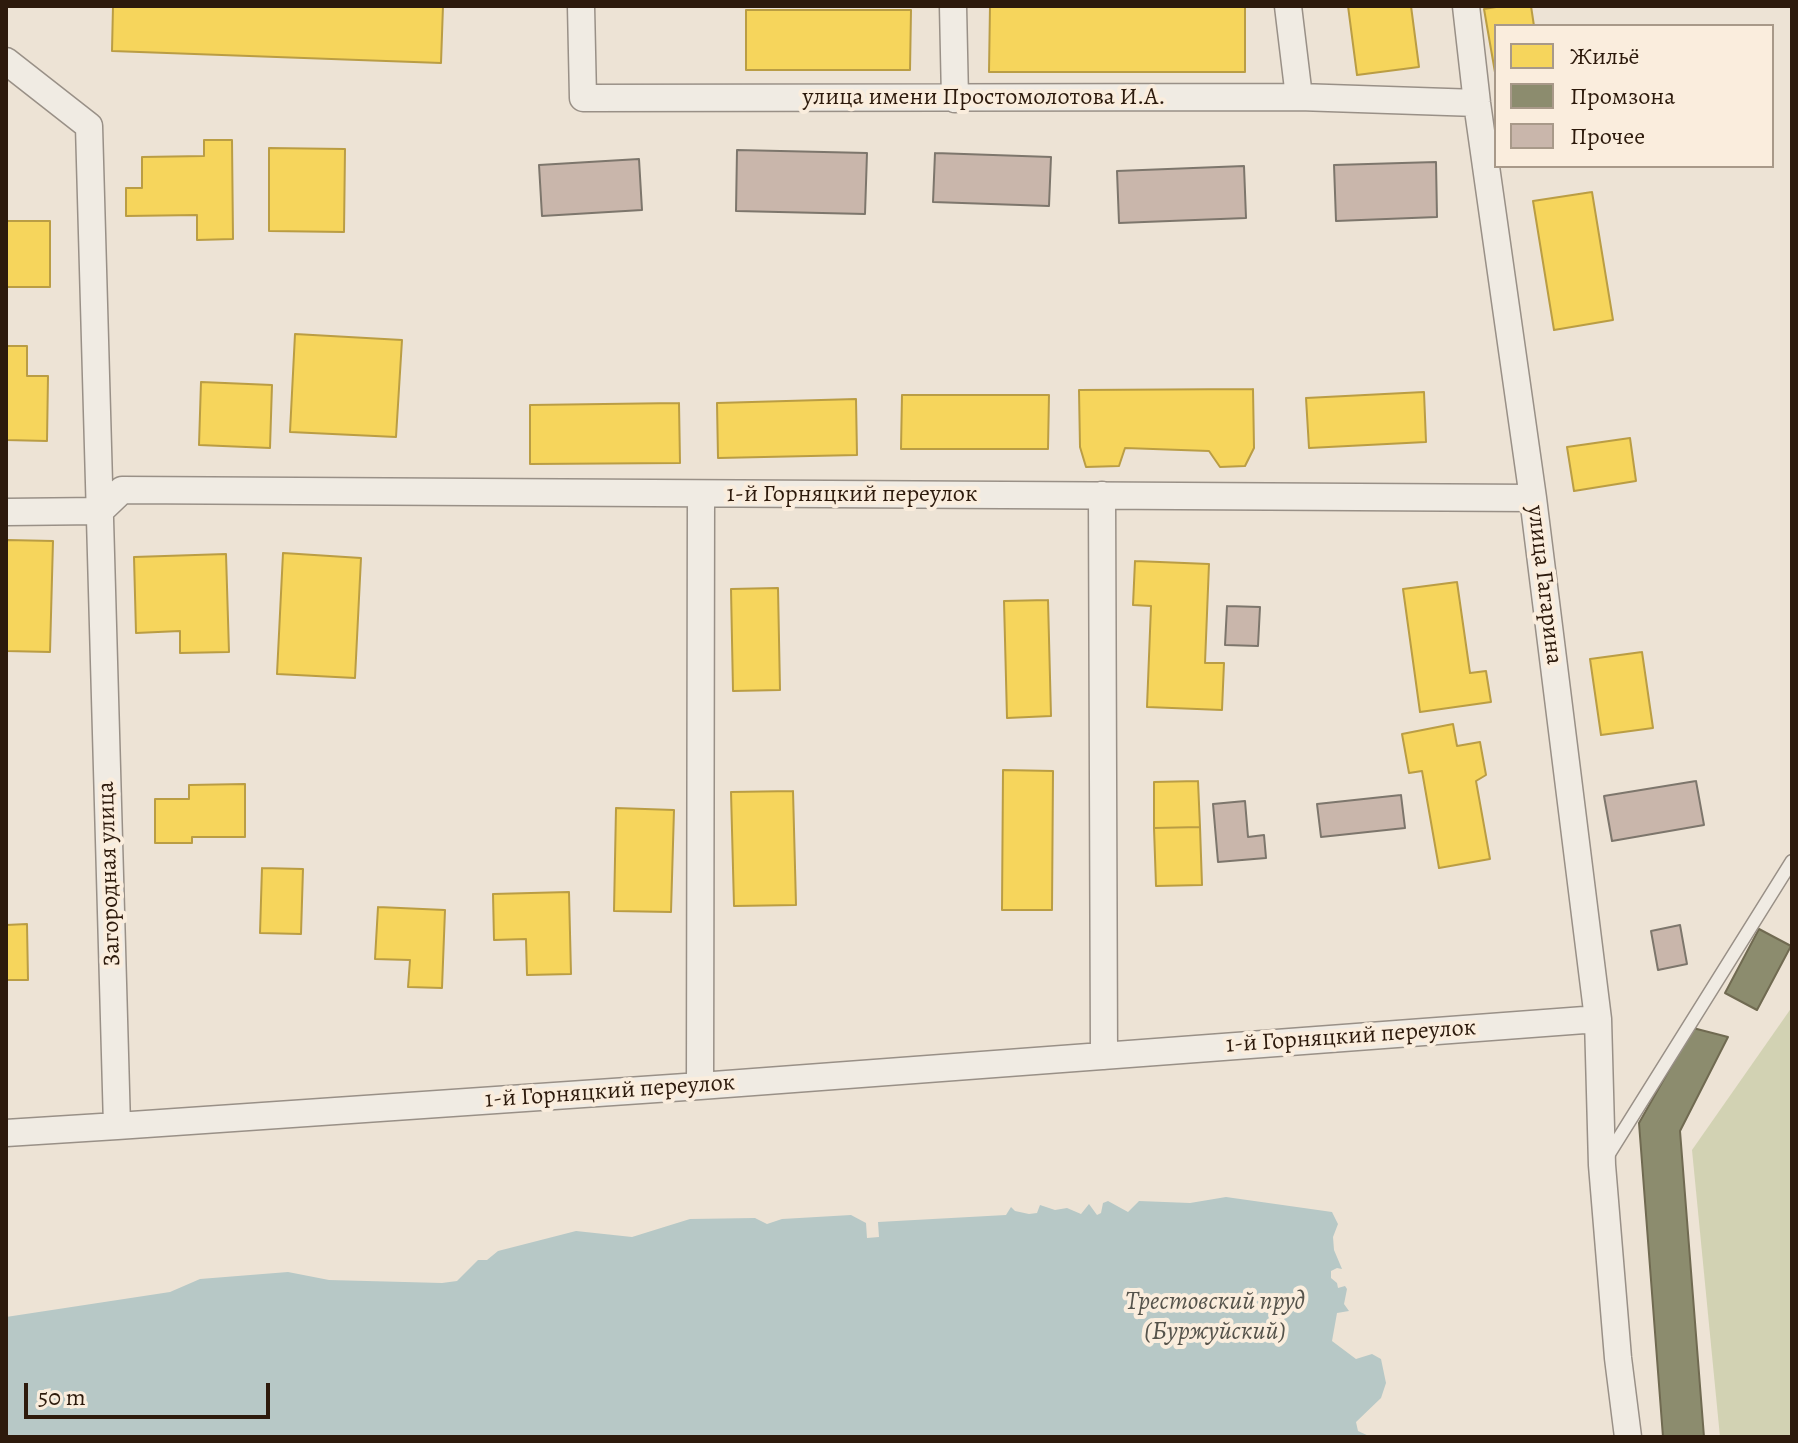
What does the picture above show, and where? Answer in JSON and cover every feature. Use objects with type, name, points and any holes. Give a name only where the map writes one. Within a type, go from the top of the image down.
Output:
[{"type":"street","name":"улица имени Простомолотова И.А.","points":[[581,6],[583,98],[1299,97],[1477,103]]},
{"type":"street","points":[[953,6],[955,99]]},
{"type":"street","points":[[1288,6],[1299,97]]},
{"type":"street","name":"улица Гагарина","points":[[1466,6],[1533,498],[1598,1019],[1602,1165],[1618,1358],[1628,1437]]},
{"type":"street","name":"Загородная улица","points":[[6,61],[89,126],[117,1126]]},
{"type":"street","name":"1-й Горняцкий переулок","points":[[100,511],[122,490],[1533,498]]},
{"type":"street","points":[[700,1086],[701,495]]},
{"type":"street","points":[[1102,495],[1104,1056]]},
{"type":"street","points":[[6,512],[100,511]]},
{"type":"street","name":"1-й Горняцкий переулок","points":[[117,1126],[1598,1019]]},
{"type":"street","points":[[6,1133],[117,1126]]},
{"type":"lane","points":[[1602,1165],[1792,861]]},
{"type":"green space","points":[[1792,1007],[1792,1437],[1720,1437],[1692,1150]]},
{"type":"water","name":"Трестовский пруд (Буржуйский)","points":[[1226,1197],[1332,1212],[1338,1224],[1333,1237],[1334,1250],[1342,1269],[1331,1271],[1331,1278],[1338,1288],[1345,1286],[1347,1289],[1344,1304],[1349,1311],[1337,1313],[1332,1341],[1356,1359],[1372,1354],[1381,1359],[1386,1383],[1381,1398],[1356,1422],[1358,1431],[1371,1437],[6,1437],[6,1317],[170,1292],[200,1279],[288,1272],[329,1280],[457,1281],[478,1260],[487,1260],[498,1251],[576,1231],[632,1237],[690,1219],[755,1218],[767,1224],[782,1219],[851,1215],[866,1223],[867,1238],[879,1237],[878,1222],[1006,1215],[1011,1207],[1029,1214],[1037,1213],[1040,1205],[1055,1210],[1067,1208],[1081,1214],[1089,1204],[1097,1215],[1101,1213],[1103,1203],[1108,1201],[1128,1212],[1139,1201],[1190,1203]]},
{"type":"building: Жильё","points":[[113,6],[443,6],[441,63],[112,51]]},
{"type":"building: Жильё","points":[[990,6],[1245,7],[1245,72],[989,72]]},
{"type":"building: Жильё","points":[[1348,6],[1411,6],[1419,67],[1357,75]]},
{"type":"building: Жильё","points":[[1531,6],[1534,24],[1494,24],[1494,66],[1484,9]]},
{"type":"building: Жильё","points":[[746,10],[911,10],[910,70],[746,70]]},
{"type":"building: Жильё","points":[[204,140],[232,140],[233,239],[197,240],[197,215],[126,216],[126,188],[142,188],[142,157],[204,156]]},
{"type":"building: Жильё","points":[[269,148],[345,149],[344,232],[269,231]]},
{"type":"building: Жильё","points":[[1592,192],[1613,320],[1554,330],[1533,201]]},
{"type":"building: Жильё","points":[[6,221],[50,221],[50,287],[6,287]]},
{"type":"building: Жильё","points":[[295,334],[402,340],[396,437],[290,432]]},
{"type":"building: Жильё","points":[[6,346],[27,346],[27,376],[48,376],[47,441],[6,440]]},
{"type":"building: Жильё","points":[[201,382],[272,385],[270,448],[199,445]]},
{"type":"building: Жильё","points":[[1253,389],[1254,448],[1245,466],[1220,467],[1209,451],[1125,448],[1119,466],[1086,467],[1080,447],[1079,390]]},
{"type":"building: Жильё","points":[[1424,392],[1426,442],[1309,448],[1306,398]]},
{"type":"building: Жильё","points":[[902,395],[1049,395],[1048,449],[901,449]]},
{"type":"building: Жильё","points":[[856,399],[857,455],[718,458],[717,403]]},
{"type":"building: Жильё","points":[[679,403],[680,463],[530,464],[530,405]]},
{"type":"building: Жильё","points":[[1630,438],[1636,481],[1574,491],[1567,447]]},
{"type":"building: Жильё","points":[[7,540],[53,541],[50,652],[6,651]]},
{"type":"building: Жильё","points":[[283,553],[361,558],[355,678],[277,674]]},
{"type":"building: Жильё","points":[[226,554],[229,652],[180,653],[180,631],[136,633],[134,557]]},
{"type":"building: Жильё","points":[[1135,561],[1209,564],[1205,663],[1224,663],[1222,710],[1147,707],[1151,606],[1133,605]]},
{"type":"building: Жильё","points":[[1457,582],[1470,673],[1486,671],[1491,702],[1420,712],[1403,589]]},
{"type":"building: Жильё","points":[[778,588],[780,690],[733,691],[731,589]]},
{"type":"building: Жильё","points":[[1048,600],[1051,716],[1007,718],[1004,601]]},
{"type":"building: Жильё","points":[[1642,652],[1653,728],[1601,735],[1590,659]]},
{"type":"building: Жильё","points":[[1453,724],[1457,746],[1480,742],[1486,775],[1476,781],[1490,859],[1439,868],[1422,771],[1409,773],[1402,734]]},
{"type":"building: Жильё","points":[[1003,770],[1053,771],[1052,910],[1002,910]]},
{"type":"building: Жильё","points":[[1198,781],[1200,827],[1154,828],[1154,782]]},
{"type":"building: Жильё","points":[[245,784],[245,837],[192,837],[192,843],[155,843],[155,799],[189,799],[189,785]]},
{"type":"building: Жильё","points":[[793,791],[796,905],[734,906],[731,792]]},
{"type":"building: Жильё","points":[[616,808],[674,810],[671,912],[614,911]]},
{"type":"building: Жильё","points":[[1200,827],[1202,885],[1156,886],[1154,828]]},
{"type":"building: Жильё","points":[[262,868],[303,869],[301,934],[260,933]]},
{"type":"building: Жильё","points":[[569,892],[571,974],[527,975],[526,939],[494,940],[493,894]]},
{"type":"building: Жильё","points":[[378,907],[445,910],[442,988],[408,987],[410,960],[375,959]]},
{"type":"building: Жильё","points":[[27,924],[28,980],[6,980],[6,925]]},
{"type":"building: Промзона","points":[[1759,929],[1791,946],[1757,1010],[1725,993]]},
{"type":"building: Промзона","points":[[1693,1028],[1728,1037],[1680,1131],[1704,1437],[1663,1437],[1639,1123]]},
{"type":"building: Прочее","points":[[737,150],[867,153],[865,214],[736,211]]},
{"type":"building: Прочее","points":[[935,153],[1051,157],[1049,206],[933,202]]},
{"type":"building: Прочее","points":[[639,159],[642,210],[542,216],[539,165]]},
{"type":"building: Прочее","points":[[1436,162],[1437,217],[1336,221],[1334,165]]},
{"type":"building: Прочее","points":[[1244,166],[1246,218],[1119,223],[1117,171]]},
{"type":"building: Прочее","points":[[1227,606],[1260,607],[1258,646],[1225,645]]},
{"type":"building: Прочее","points":[[1696,781],[1704,825],[1612,841],[1604,796]]},
{"type":"building: Прочее","points":[[1401,795],[1405,828],[1321,837],[1317,804]]},
{"type":"building: Прочее","points":[[1245,801],[1248,837],[1264,835],[1266,858],[1218,862],[1213,804]]},
{"type":"building: Прочее","points":[[1680,925],[1687,964],[1658,970],[1651,931]]}]
